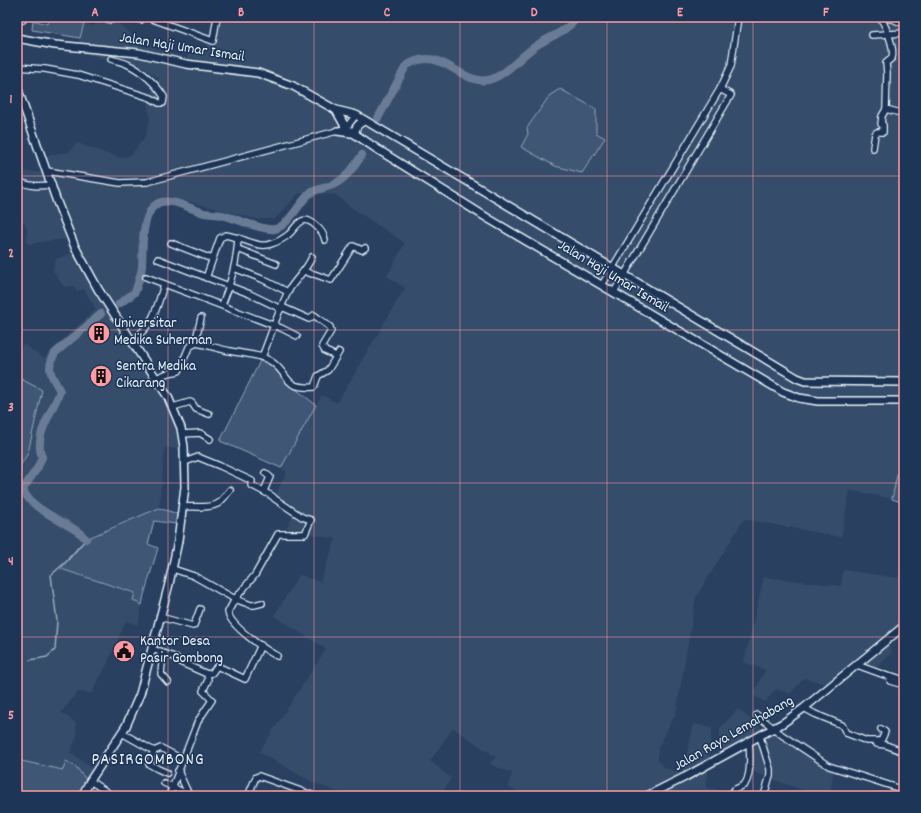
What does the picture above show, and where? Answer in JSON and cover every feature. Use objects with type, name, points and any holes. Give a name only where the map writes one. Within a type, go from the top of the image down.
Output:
[{"type":"main road","name":"Jalan Haji Umar Ismail","points":[[17,38],[55,45],[149,54],[186,64],[258,73],[293,86],[336,110],[356,115],[796,378],[805,381],[904,382]]},
{"type":"main road","points":[[17,87],[20,104],[78,253],[90,277],[156,378],[173,407],[182,434],[185,462],[183,507],[173,569],[138,701],[122,733],[90,781],[82,796]]},
{"type":"main road","points":[[336,110],[346,128]]},
{"type":"main road","points":[[337,131],[357,135],[355,128],[358,124],[367,122]]},
{"type":"main road","name":"Jalan Haji Umar Ismail","points":[[346,128],[489,219],[783,392],[798,398],[818,401],[904,401]]},
{"type":"main road","name":"Jalan Raya Lemahabang","points":[[647,796],[775,729],[804,708],[904,626]]},
{"type":"street","points":[[101,17],[111,20],[112,17]]},
{"type":"street","points":[[131,17],[141,20],[143,17]]},
{"type":"street","points":[[147,17],[213,41],[217,17]]},
{"type":"street","points":[[602,285],[720,89],[731,66],[738,17]]},
{"type":"street","points":[[873,148],[875,134],[877,132],[883,132],[883,125],[881,124],[882,116],[886,110],[886,63],[892,58],[893,54],[883,19],[902,23]]},
{"type":"street","points":[[872,35],[904,33]]},
{"type":"street","points":[[17,67],[45,69],[83,76],[162,103],[164,97],[159,90],[138,70],[111,59]]},
{"type":"street","points":[[614,292],[731,95],[720,89]]},
{"type":"street","points":[[886,110],[904,114]]},
{"type":"street","points":[[47,171],[120,183],[142,182],[337,131],[346,128],[356,115]]},
{"type":"street","points":[[17,180],[35,186],[52,185]]},
{"type":"street","points":[[206,278],[220,238],[226,235],[262,245],[271,244],[286,237],[299,223],[304,220],[311,222],[318,228],[323,234],[325,240]]},
{"type":"street","points":[[222,305],[230,287],[238,249],[238,238]]},
{"type":"street","points":[[170,243],[212,259]]},
{"type":"street","points":[[304,271],[331,280],[353,246],[362,250],[365,248]]},
{"type":"street","points":[[238,249],[276,264]]},
{"type":"street","points":[[262,357],[288,292],[299,275],[304,271],[312,257]]},
{"type":"street","points":[[156,378],[168,373],[178,372],[189,347],[195,344],[262,357],[274,363],[291,384],[304,388],[314,387],[318,376],[328,370],[337,354],[325,351],[323,347],[330,331],[330,327],[314,315],[309,319],[158,259]]},
{"type":"street","points":[[234,268],[262,279],[288,292]]},
{"type":"street","points":[[146,277],[287,330],[297,336]]},
{"type":"street","points":[[132,341],[143,331],[153,316],[159,304],[164,284]]},
{"type":"street","points":[[195,344],[201,318]]},
{"type":"street","points":[[173,407],[190,402],[196,409],[209,414]]},
{"type":"street","points":[[182,434],[200,433],[210,439]]},
{"type":"street","points":[[185,462],[197,457],[202,458],[239,474],[252,481],[252,485],[264,491],[302,517],[311,520],[305,534],[278,534],[255,575],[235,599],[228,612],[230,618],[237,626],[277,656]]},
{"type":"street","points":[[264,491],[270,477],[265,473]]},
{"type":"street","points":[[183,507],[215,505],[219,503],[230,490]]},
{"type":"street","points":[[173,569],[194,576],[235,599],[251,605],[262,602]]},
{"type":"street","points":[[160,617],[193,626],[200,609]]},
{"type":"street","points":[[152,648],[174,657],[182,663],[207,674],[212,673],[216,666],[246,679],[261,645]]},
{"type":"street","points":[[160,651],[162,663],[161,674],[168,682]]},
{"type":"street","points":[[857,665],[890,677],[890,681],[902,682]]},
{"type":"street","points":[[169,796],[182,759],[198,721],[211,702],[211,698],[203,691],[208,680],[207,674]]},
{"type":"street","points":[[804,708],[842,725],[846,733],[870,744],[882,744],[904,752]]},
{"type":"street","points":[[758,715],[786,737],[829,766],[898,788],[901,790],[900,796]]},
{"type":"street","points":[[860,739],[871,742],[880,742],[885,732],[881,729]]},
{"type":"street","points":[[122,733],[154,751]]},
{"type":"street","points":[[760,737],[770,769],[770,775],[764,796]]},
{"type":"street","points":[[734,790],[744,785],[747,778],[749,770],[749,742]]},
{"type":"street","points":[[167,773],[149,764],[154,751],[161,748],[182,759]]},
{"type":"street","points":[[178,771],[190,796]]},
{"type":"street","points":[[248,796],[256,777],[259,776],[312,795]]},
{"type":"street","points":[[90,781],[113,796]]},
{"type":"street","points":[[164,783],[190,796]]},
{"type":"street","points":[[118,796],[124,796]]},
{"type":"shaded area","points":[[51,17],[77,17],[77,21],[84,23],[80,38],[32,30],[33,20],[47,24]]},
{"type":"shaded area","points":[[219,17],[904,17],[904,441],[892,499],[850,490],[841,537],[744,519],[696,597],[676,712],[658,748],[658,760],[665,768],[682,773],[694,724],[712,728],[706,788],[716,789],[716,796],[528,796],[508,787],[512,773],[489,764],[496,757],[453,728],[430,761],[451,778],[440,796],[348,796],[312,782],[259,752],[326,649],[274,616],[299,575],[320,582],[336,539],[286,529],[294,514],[273,500],[287,472],[281,468],[322,395],[337,403],[405,288],[387,276],[405,243],[349,206],[336,195],[299,193],[275,219],[257,219],[167,196],[153,200],[145,222],[136,274],[144,280],[135,299],[117,308],[159,384],[177,423],[184,451],[165,447],[159,508],[86,539],[70,556],[61,569],[135,593],[133,600],[142,605],[138,625],[126,621],[104,671],[98,678],[93,693],[78,692],[61,712],[76,723],[77,737],[70,752],[94,770],[88,782],[76,767],[66,761],[64,770],[17,760],[17,471],[28,453],[20,379],[17,377],[17,354],[23,344],[44,358],[96,310],[84,289],[77,291],[74,286],[64,287],[53,270],[56,259],[71,254],[65,239],[27,244],[27,229],[24,222],[17,223],[17,171],[53,173],[47,155],[68,152],[77,143],[120,158],[131,155],[145,137],[150,119],[147,100],[159,78],[140,65],[122,64],[78,51],[84,23],[93,26],[104,18],[121,25],[143,46],[152,47],[186,59],[192,48],[205,48],[211,42]]},
{"type":"shaded area","points":[[560,89],[596,109],[596,133],[605,138],[582,173],[555,166],[521,147],[528,134],[527,128],[550,95]]},
{"type":"shaded area","points":[[260,361],[267,361],[288,383],[316,405],[281,468],[220,441]]},
{"type":"shaded area","points":[[17,377],[42,390],[28,453],[17,471]]},
{"type":"shaded area","points":[[904,441],[904,503],[892,499]]},
{"type":"shaded area","points":[[159,508],[178,514],[176,524],[154,521],[148,544],[158,548],[142,605],[133,600],[135,593],[61,569],[70,556],[86,539]]},
{"type":"shaded area","points":[[904,560],[904,630],[887,643],[892,652],[875,669],[862,665],[834,686],[804,678],[790,694],[776,689],[765,702],[753,695],[765,670],[744,662],[764,577],[841,586],[843,570],[898,578]]},
{"type":"shaded area","points":[[738,709],[770,735],[785,730],[834,766],[830,796],[819,796],[753,772],[753,748],[719,764],[720,728]]},
{"type":"shaded area","points":[[17,760],[63,770],[66,761],[76,767],[88,782],[80,796],[17,796]]},
{"type":"waterway","points":[[378,118],[406,66],[418,60],[430,59],[449,66],[468,77],[478,80],[488,80],[506,71],[533,48],[562,31],[573,23],[578,17]]},
{"type":"waterway","points":[[119,304],[135,292],[142,269],[143,235],[146,220],[153,207],[158,203],[164,201],[178,203],[204,213],[222,215],[263,228],[275,229],[288,220],[308,195],[316,190],[335,184],[345,177],[362,155]]},
{"type":"waterway","points":[[86,539],[77,531],[46,513],[31,502],[23,489],[38,467],[42,457],[40,449],[42,432],[60,391],[52,377],[50,369],[52,359],[55,353],[101,314]]},
{"type":"waterway","points":[[30,660],[47,657],[55,650],[57,621],[51,575],[67,561],[86,539]]},
{"type":"place","name":"Universitar Medika Suherman","points":[[99,333]]},
{"type":"place","name":"Sentra Medika Cikarang","points":[[101,376]]},
{"type":"place","name":"Kantor Desa Pasir Gombong","points":[[124,651]]},
{"type":"district","name":"PASIRGOMBONG","points":[[148,761]]}]
